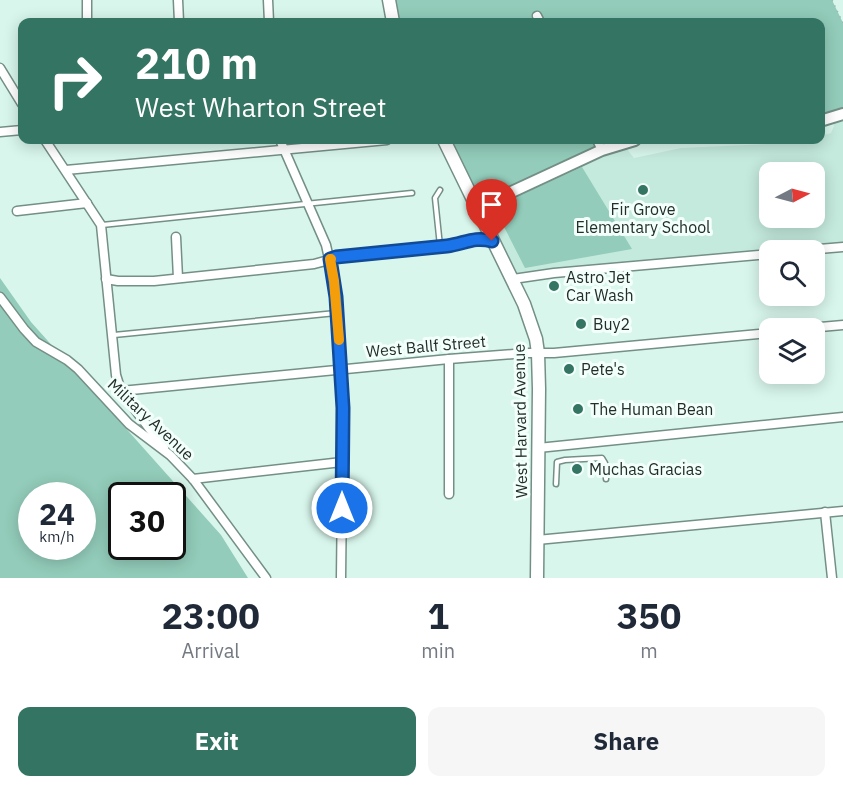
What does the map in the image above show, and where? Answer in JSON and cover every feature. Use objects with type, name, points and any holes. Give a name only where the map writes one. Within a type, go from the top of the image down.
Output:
[{"type":"main road","points":[[389,0],[392,18]]},
{"type":"main road","name":"West Harvard Avenue","points":[[446,144],[492,241],[513,279],[536,339],[539,389],[537,578]]},
{"type":"street","points":[[87,0],[87,18]]},
{"type":"street","points":[[178,0],[179,18]]},
{"type":"street","points":[[268,0],[269,18]]},
{"type":"street","points":[[0,68],[18,96]]},
{"type":"street","points":[[825,119],[843,114]]},
{"type":"street","points":[[0,132],[18,130]]},
{"type":"street","points":[[48,144],[101,225],[116,375],[121,391],[170,455]]},
{"type":"street","points":[[282,144],[326,245],[334,281],[343,408],[341,578]]},
{"type":"street","points":[[66,170],[341,144]]},
{"type":"street","points":[[599,144],[602,150]]},
{"type":"street","points":[[477,208],[602,150],[622,144]]},
{"type":"street","points":[[17,211],[87,203]]},
{"type":"street","points":[[176,237],[178,278]]},
{"type":"street","points":[[106,279],[154,281],[314,264],[336,257],[440,247],[473,239],[483,238],[492,241]]},
{"type":"street","points":[[825,248],[843,247]]},
{"type":"street","points":[[513,279],[554,273],[759,255]]},
{"type":"street","name":"Military Avenue","points":[[0,297],[36,342],[78,369],[129,424],[170,455],[193,479],[266,578]]},
{"type":"street","points":[[825,327],[843,325]]},
{"type":"street","name":"West Ballf Street","points":[[121,391],[449,358],[554,353],[759,334]]},
{"type":"street","points":[[449,358],[449,494]]},
{"type":"street","points":[[538,448],[843,417]]},
{"type":"street","points":[[193,479],[342,462]]},
{"type":"street","points":[[537,540],[843,511]]},
{"type":"street","points":[[825,512],[832,578]]},
{"type":"lane","points":[[440,190],[435,198],[440,247]]},
{"type":"lane","points":[[101,225],[412,193]]},
{"type":"lane","points":[[112,335],[337,313]]},
{"type":"lane","points":[[555,484],[557,462],[565,460],[602,458],[605,461],[606,479]]},
{"type":"path","points":[[832,0],[843,23]]},
{"type":"shaded area","points":[[389,0],[832,0],[843,23],[843,112],[825,118],[825,18],[392,18]]},
{"type":"shaded area","name":"Fir Grove Elementary School","points":[[843,114],[843,247],[825,249],[825,240],[759,240],[759,251],[513,279],[477,208],[620,144],[623,144],[634,158],[681,148],[825,144],[825,135],[831,133],[834,126],[832,117]]},
{"type":"shaded area","points":[[446,144],[627,144],[477,208]]},
{"type":"shaded area","points":[[582,167],[632,249],[525,268],[497,209],[500,204]]},
{"type":"shaded area","points":[[0,278],[31,322],[174,482],[108,482],[108,560],[186,560],[186,496],[221,535],[248,578],[0,578]]},
{"type":"slow traffic","points":[[331,259],[339,340]]},
{"type":"place","name":"Fir Grove Elementary School","points":[[643,190]]},
{"type":"place","name":"Astro Jet Car Wash","points":[[554,286]]},
{"type":"place","name":"Buy2","points":[[581,324]]},
{"type":"place","name":"Pete's","points":[[569,369]]},
{"type":"place","name":"The Human Bean","points":[[578,409]]},
{"type":"place","name":"Muchas Gracias","points":[[577,469]]},
{"type":"route","points":[[342,508],[343,408],[336,297],[330,259],[451,245],[473,239],[483,238],[492,241]]}]
